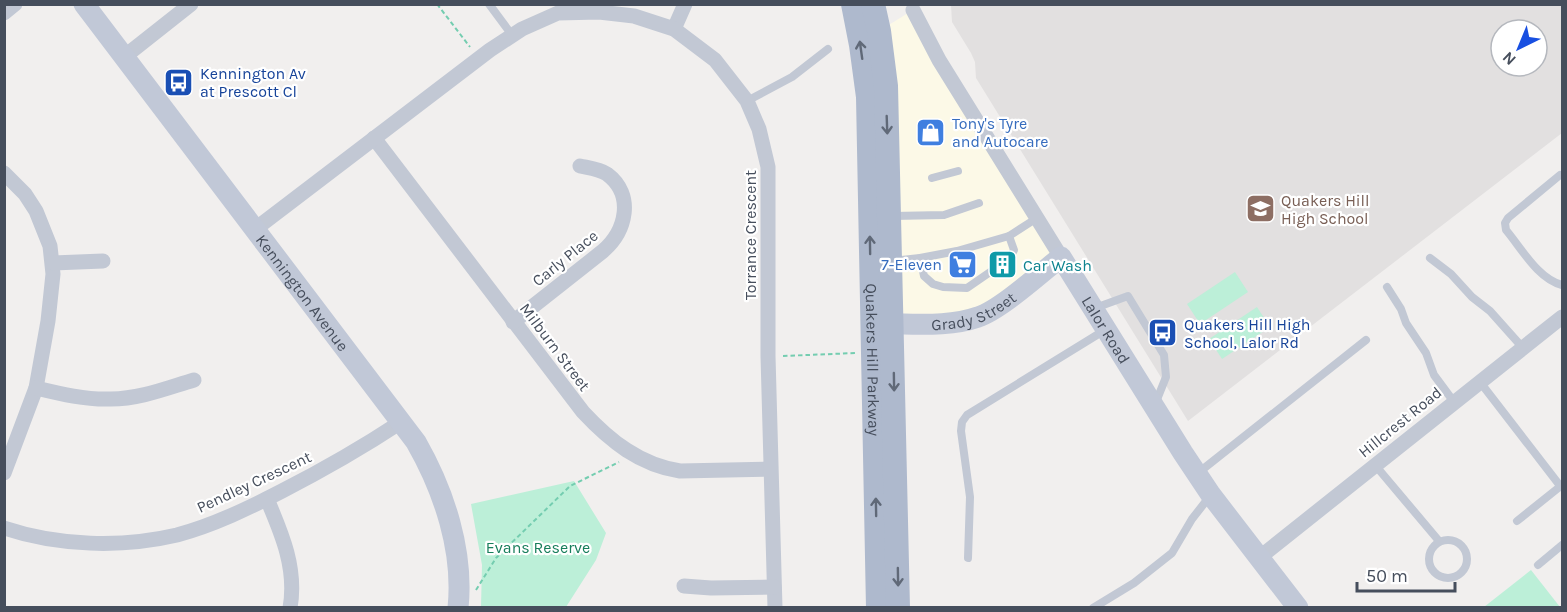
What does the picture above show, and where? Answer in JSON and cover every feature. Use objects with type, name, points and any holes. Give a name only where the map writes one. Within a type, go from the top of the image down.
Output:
[{"type":"main road","name":"Quakers Hill Parkway","points":[[853,4],[861,45],[867,98],[898,608]]},
{"type":"main road","name":"Quakers Hill Parkway","points":[[873,4],[886,87],[891,261],[882,324],[878,608]]},
{"type":"street","points":[[4,13],[15,4]]},
{"type":"street","name":"Kennington Avenue","points":[[84,4],[401,422],[430,466],[440,491],[454,542],[458,567],[459,604]]},
{"type":"street","points":[[124,57],[191,4]]},
{"type":"street","points":[[674,29],[686,4]]},
{"type":"street","name":"Torrance Crescent","points":[[254,230],[490,50],[558,9],[634,16],[674,29],[715,60],[747,101],[759,129],[768,167],[768,356],[775,608]]},
{"type":"street","name":"Lalor Road","points":[[913,10],[939,60],[1154,408],[1211,495],[1298,608]]},
{"type":"street","name":"Milburn Street","points":[[374,138],[513,322],[598,428],[636,457],[665,469],[680,471],[770,469]]},
{"type":"street","name":"Carly Place","points":[[513,322],[603,251],[622,228],[625,206],[619,188],[606,174],[580,166]]},
{"type":"street","points":[[4,173],[25,194],[36,211],[44,228],[53,263],[48,321],[36,388],[4,473]]},
{"type":"street","name":"Grady Street","points":[[882,324],[963,321],[981,317],[1061,257]]},
{"type":"street","points":[[53,263],[103,261]]},
{"type":"street","name":"Hillcrest Road","points":[[1260,557],[1563,317]]},
{"type":"street","points":[[36,388],[74,396],[113,399],[149,393],[194,380]]},
{"type":"street","name":"Pendley Crescent","points":[[4,528],[69,541],[99,543],[139,541],[177,534],[204,526],[267,499],[349,456],[401,422]]},
{"type":"street","points":[[267,499],[289,560],[293,586],[291,608]]},
{"type":"street","points":[[684,586],[774,587]]},
{"type":"lane","points":[[489,4],[512,35]]},
{"type":"lane","points":[[747,101],[792,78],[828,49]]},
{"type":"lane","points":[[932,177],[958,171]]},
{"type":"lane","points":[[1560,175],[1505,223],[1506,230],[1545,277],[1553,283],[1563,285]]},
{"type":"lane","points":[[889,216],[944,215],[979,203]]},
{"type":"lane","points":[[891,261],[957,251],[1010,236],[1038,218]]},
{"type":"lane","points":[[921,258],[924,276],[933,284],[943,287],[967,288],[1010,259],[1014,250],[1010,236]]},
{"type":"lane","points":[[1430,258],[1451,274],[1472,297],[1490,311],[1523,348]]},
{"type":"lane","points":[[1387,287],[1426,354],[1434,375],[1454,402]]},
{"type":"lane","points":[[1094,309],[1128,296],[1164,355],[1166,377],[1154,408]]},
{"type":"lane","points":[[968,558],[970,497],[961,430],[962,422],[967,415],[1107,329]]},
{"type":"lane","points":[[1197,474],[1366,340]]},
{"type":"lane","points":[[1480,382],[1562,486],[1516,520]]},
{"type":"lane","points":[[1375,465],[1439,541]]},
{"type":"lane","points":[[1093,608],[1134,583],[1172,553],[1187,527],[1211,495]]},
{"type":"lane","points":[[1446,539],[1458,542],[1466,551],[1467,564],[1460,574],[1442,578],[1429,564],[1430,551],[1439,541],[1446,539]]},
{"type":"lane","points":[[1538,565],[1563,545]]},
{"type":"path","points":[[437,4],[470,48]]},
{"type":"path","points":[[768,356],[860,353]]},
{"type":"path","points":[[459,604],[473,595],[496,558],[570,486],[619,461],[636,457]]},
{"type":"shaded area","name":"Quakers Hill High School","points":[[951,5],[1562,5],[1562,133],[1188,421],[976,78],[975,62],[952,22]]},
{"type":"shaded area","points":[[913,10],[1062,257],[981,317],[893,324],[879,31]]},
{"type":"green space","points":[[1235,272],[1248,292],[1200,324],[1187,304]]},
{"type":"green space","points":[[1257,307],[1270,327],[1222,359],[1209,339]]},
{"type":"green space","name":"Evans Reserve","points":[[574,481],[606,533],[596,560],[566,607],[481,607],[482,565],[471,504]]},
{"type":"green space","points":[[1531,570],[1560,607],[1484,607]]},
{"type":"place","name":"Kennington Av at Prescott Cl","points":[[179,82]]},
{"type":"place","name":"Tony's Tyre and Autocare","points":[[931,132]]},
{"type":"place","name":"Quakers Hill High School","points":[[1260,209]]},
{"type":"place","name":"7-Eleven","points":[[963,264]]},
{"type":"place","name":"Car Wash","points":[[1002,265]]},
{"type":"place","name":"Quakers Hill High School, Lalor Rd","points":[[1163,333]]}]
